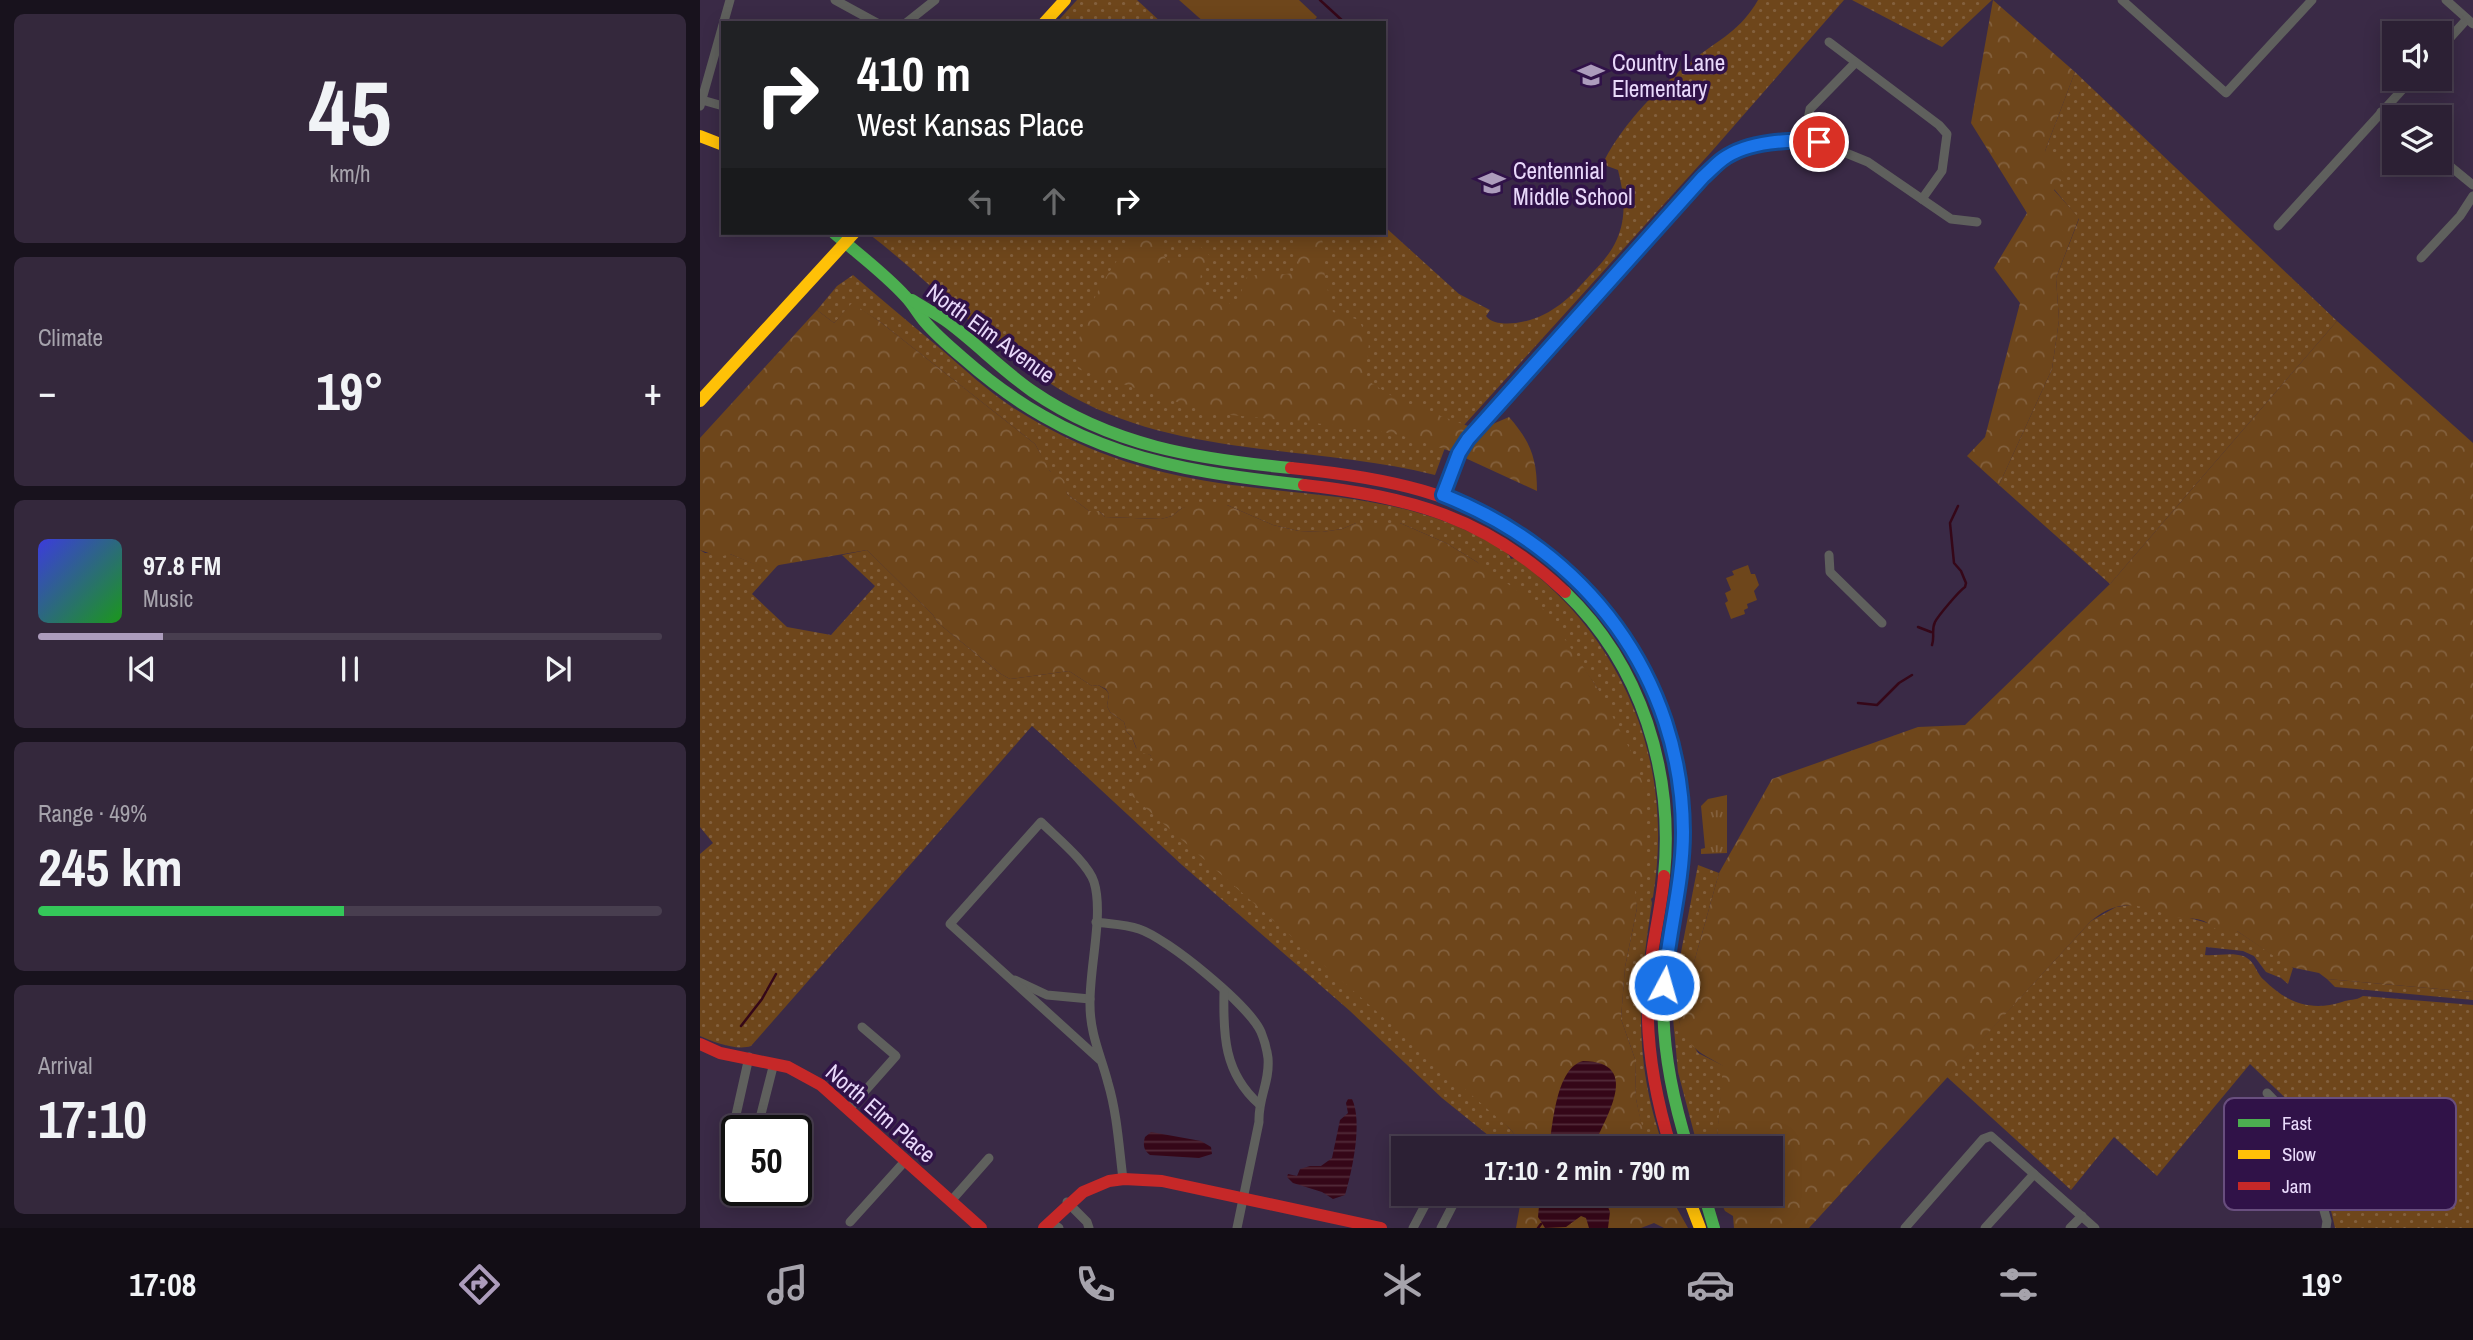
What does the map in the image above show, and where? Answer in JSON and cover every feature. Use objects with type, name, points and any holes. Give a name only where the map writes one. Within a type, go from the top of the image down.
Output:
[{"type":"main road","points":[[1046,21],[1065,0]]},
{"type":"main road","points":[[700,136],[721,144]]},
{"type":"main road","points":[[700,401],[850,238],[906,296]]},
{"type":"main road","name":"North Elm Avenue","points":[[906,296],[942,317],[1006,372],[1054,405],[1080,419],[1136,442],[1194,457],[1387,480],[1443,495],[1495,519],[1546,552],[1581,584],[1614,623],[1653,692],[1672,748],[1680,788],[1682,850],[1665,970],[1664,1028],[1670,1086],[1685,1136]]},
{"type":"main road","name":"North Elm Avenue","points":[[906,296],[928,327],[1009,394],[1058,425],[1112,450],[1140,460],[1195,473],[1367,493],[1437,510],[1491,535],[1532,562],[1567,592],[1601,632],[1622,665],[1639,700],[1653,739],[1664,790],[1667,834],[1665,863],[1651,960],[1647,1019],[1658,1107],[1667,1136]]},
{"type":"main road","points":[[1437,510],[1443,495]]},
{"type":"main road","points":[[1601,632],[1614,623]]},
{"type":"main road","points":[[1664,790],[1680,788]]},
{"type":"main road","name":"North Elm Place","points":[[700,1044],[720,1053],[774,1063],[810,1078],[981,1228]]},
{"type":"main road","points":[[1051,1226],[1067,1202],[1092,1186],[1123,1178],[1163,1181],[1381,1228]]},
{"type":"main road","points":[[1692,1206],[1700,1228]]},
{"type":"main road","points":[[1708,1206],[1714,1228]]},
{"type":"street","points":[[724,21],[730,0]]},
{"type":"street","points":[[835,0],[873,21]]},
{"type":"street","points":[[909,21],[935,0]]},
{"type":"street","points":[[2122,0],[2226,93],[2312,0]]},
{"type":"street","points":[[2446,0],[2470,21],[2452,37]]},
{"type":"street","points":[[721,32],[701,103],[721,106]]},
{"type":"street","points":[[1829,42],[1939,125],[1947,134],[1942,171],[1922,199]]},
{"type":"street","points":[[1804,140],[1810,109],[1855,63]]},
{"type":"street","points":[[2278,226],[2401,91]]},
{"type":"street","points":[[1443,495],[1459,453],[1468,439],[1703,177],[1725,157],[1777,141],[1819,142],[1868,162],[1951,219],[1977,222]]},
{"type":"street","points":[[2452,168],[2473,185]]},
{"type":"street","points":[[2421,258],[2460,216],[2473,196]]},
{"type":"street","points":[[1829,555],[1830,572],[1882,623]]},
{"type":"street","points":[[1100,1060],[950,924],[1041,822],[1091,875],[1097,897],[1090,999],[1094,1043],[1109,1084],[1123,1178]]},
{"type":"street","points":[[1096,922],[1138,929],[1162,939],[1244,1009],[1261,1031],[1268,1057],[1267,1083],[1259,1104],[1259,1122],[1237,1228]]},
{"type":"street","points":[[1007,976],[1047,995],[1090,999]]},
{"type":"street","points":[[1224,992],[1223,1033],[1234,1073],[1245,1092],[1259,1104]]},
{"type":"street","points":[[849,1110],[896,1056],[862,1027]]},
{"type":"street","points":[[736,1115],[749,1057]]},
{"type":"street","points":[[761,1115],[774,1063]]},
{"type":"street","points":[[2267,1093],[2272,1098]]},
{"type":"street","points":[[1905,1228],[1983,1139],[1992,1136],[2093,1227]]},
{"type":"street","points":[[950,1201],[989,1158]]},
{"type":"street","points":[[850,1222],[906,1160]]},
{"type":"street","points":[[1985,1228],[2034,1174]]},
{"type":"street","points":[[1067,1202],[1087,1222],[1089,1228]]},
{"type":"street","points":[[1413,1228],[1425,1206]]},
{"type":"street","points":[[1441,1228],[1452,1206]]},
{"type":"street","points":[[2324,1210],[2326,1228]]},
{"type":"street","points":[[2070,1228],[2081,1216]]},
{"type":"green space","points":[[1077,0],[1137,0],[1160,21],[1058,21]]},
{"type":"green space","points":[[1179,0],[1299,0],[1317,17],[1314,21],[1203,21]]},
{"type":"green space","points":[[1758,0],[1844,0],[1712,151],[1446,445],[1435,475],[1343,459],[1205,441],[1116,417],[1073,397],[1018,361],[870,235],[1386,235],[1386,228],[1459,294],[1490,310],[1486,316],[1489,319],[1503,323],[1528,320],[1549,312],[1567,299],[1615,244],[1622,222],[1623,196],[1618,170],[1607,166],[1604,161],[1622,132],[1668,81],[1737,27]]},
{"type":"green space","points":[[1852,0],[1992,0],[1942,47]]},
{"type":"green space","points":[[1993,0],[2075,72],[2045,151],[2066,174],[2054,190],[2079,218],[2056,278],[2059,320],[2052,369],[1999,485],[1967,456],[1985,437],[2020,303],[1994,268],[2027,213],[1971,123]]},
{"type":"green space","points":[[2075,72],[2337,321],[2110,584],[1999,485],[2052,369],[2059,320],[2056,278],[2079,219],[2054,189],[2045,151]]},
{"type":"green space","points":[[1129,235],[1161,235],[1162,251],[1167,261],[1184,257],[1200,246],[1211,257],[1201,274],[1204,292],[1231,304],[1239,297],[1247,277],[1288,274],[1300,270],[1291,235],[1322,235],[1325,279],[1333,312],[1359,320],[1369,343],[1365,379],[1400,401],[1479,430],[1509,417],[1531,451],[1536,469],[1537,491],[1450,451],[1400,435],[1353,427],[1210,413],[1078,369],[1077,353],[1086,318],[1113,266],[1133,239]]},
{"type":"green space","points":[[853,275],[976,380],[1012,407],[1086,447],[1137,465],[1191,478],[1356,500],[1423,514],[1498,546],[1553,590],[1586,626],[1613,666],[1634,708],[1648,752],[1656,799],[1658,847],[1641,996],[1641,1026],[1647,1085],[1660,1136],[1644,1136],[1636,1099],[1635,1059],[1621,1019],[1625,967],[1637,908],[1598,689],[1579,662],[1477,562],[1446,543],[1400,523],[1356,523],[1342,529],[1322,532],[1299,531],[1273,525],[1227,505],[1182,508],[1172,516],[1161,519],[1105,517],[1099,511],[1089,511],[1067,494],[1035,444],[879,321],[852,304],[834,323],[817,310],[837,286]]},
{"type":"green space","points":[[852,303],[879,321],[1035,444],[1050,471],[1065,482],[1067,494],[1089,511],[1099,511],[1105,517],[1161,519],[1197,504],[1227,505],[1273,525],[1299,531],[1322,532],[1342,529],[1356,523],[1400,523],[1446,543],[1546,611],[1598,689],[1635,759],[1647,798],[1645,878],[1635,891],[1637,908],[1625,967],[1621,1019],[1635,1059],[1636,1099],[1644,1136],[1516,1136],[1132,796],[1131,787],[1153,760],[1150,755],[1138,752],[1124,722],[1110,712],[1106,689],[1098,685],[1092,686],[1069,671],[1010,679],[1001,674],[938,623],[867,550],[779,565],[768,570],[730,554],[720,557],[700,550],[700,438],[817,310],[834,323]]},
{"type":"green space","points":[[2337,321],[2473,443],[2473,992],[2327,979],[2319,973],[2290,967],[2237,931],[2220,932],[2200,920],[2180,918],[2135,906],[2114,907],[2091,921],[1809,1228],[1734,1228],[1733,1216],[1723,1206],[1783,1206],[1783,1136],[1717,1136],[1723,1066],[1696,1049],[1687,1039],[1679,1022],[1691,997],[1686,991],[1719,873],[1772,779],[1918,727],[1965,725],[2110,584]]},
{"type":"green space","points":[[700,550],[705,553],[730,554],[768,569],[778,565],[752,594],[787,627],[831,635],[875,586],[842,555],[867,550],[938,623],[1001,674],[1010,679],[1069,671],[1092,686],[1098,685],[1106,690],[1109,694],[1107,706],[1110,712],[1124,722],[1136,748],[1154,760],[1143,775],[1516,1136],[1489,1136],[1442,1098],[1350,1011],[1182,865],[1032,726],[751,1046],[732,1047],[700,1036],[700,854],[713,843],[700,827]]},
{"type":"green space","points":[[1748,565],[1759,585],[1754,591],[1757,600],[1747,604],[1745,614],[1731,619],[1725,603],[1728,601],[1725,593],[1731,590],[1726,578],[1734,575],[1732,571]]},
{"type":"green space","points":[[1727,795],[1727,853],[1701,854],[1701,849],[1705,848],[1701,806],[1708,799]]},
{"type":"green space","points":[[1698,865],[1719,873],[1686,991],[1691,997],[1679,1022],[1698,1053],[1724,1066],[1717,1136],[1695,1136],[1678,1072],[1673,1018],[1676,978]]},
{"type":"green space","points":[[2138,904],[2237,931],[2293,968],[2288,984],[2266,972],[2254,956],[2243,951],[2206,947],[2205,955],[2234,954],[2247,958],[2272,988],[2299,1003],[2330,1005],[2363,996],[2473,1005],[2473,1228],[2335,1228],[2331,1210],[2456,1210],[2456,1098],[2285,1098],[2250,1064],[2157,1176],[2114,1137],[2071,1190],[1947,1077],[2091,921],[2116,907]]},
{"type":"green space","points":[[2327,979],[2473,992],[2473,1000],[2335,987]]},
{"type":"green space","points":[[1520,1206],[1676,1206],[1688,1228],[1664,1228],[1654,1223],[1641,1228],[1516,1228]]},
{"type":"shaded area","points":[[1583,1061],[1601,1064],[1612,1071],[1616,1081],[1611,1108],[1598,1136],[1551,1136],[1561,1085],[1574,1066]]},
{"type":"shaded area","points":[[1348,1099],[1352,1099],[1357,1120],[1351,1174],[1345,1195],[1333,1199],[1322,1192],[1293,1183],[1287,1177],[1288,1174],[1297,1176],[1300,1169],[1321,1166],[1332,1158],[1340,1120],[1348,1113]]},
{"type":"shaded area","points":[[1151,1132],[1201,1141],[1211,1147],[1212,1154],[1199,1158],[1150,1155],[1144,1142]]},
{"type":"shaded area","points":[[1539,1206],[1608,1206],[1610,1212],[1608,1228],[1589,1228],[1586,1218],[1581,1216],[1566,1227],[1545,1228],[1538,1217]]},
{"type":"waterway","points":[[1320,0],[1343,21]]},
{"type":"waterway","points":[[1932,645],[1935,622],[1966,583],[1954,563],[1950,523],[1958,506]]},
{"type":"waterway","points":[[1918,627],[1931,632]]},
{"type":"waterway","points":[[1858,703],[1877,705],[1899,683],[1912,675]]},
{"type":"waterway","points":[[741,1026],[762,999],[776,974]]},
{"type":"waterway","points":[[1538,1228],[1541,1224]]},
{"type":"traffic: fast","points":[[836,235],[880,271],[953,350],[1003,390],[1043,416],[1082,436],[1123,452],[1164,463],[1304,485]]},
{"type":"traffic: fast","points":[[912,300],[949,323],[1032,391],[1093,425],[1156,447],[1222,460],[1291,468]]},
{"type":"traffic: fast","points":[[1565,592],[1592,621],[1614,653],[1633,687],[1647,723],[1664,798],[1664,876]]},
{"type":"traffic: fast","points":[[1664,982],[1665,1045],[1685,1136]]},
{"type":"traffic: fast","points":[[1708,1206],[1714,1228]]},
{"type":"traffic: slow","points":[[1046,21],[1065,0]]},
{"type":"traffic: slow","points":[[700,136],[721,144]]},
{"type":"traffic: slow","points":[[700,401],[852,235]]},
{"type":"traffic: slow","points":[[1540,550],[1603,612],[1649,685],[1665,725],[1676,767],[1682,811],[1682,856],[1664,982]]},
{"type":"traffic: slow","points":[[1692,1206],[1700,1228]]},
{"type":"traffic: jam","points":[[1291,468],[1357,476],[1453,501],[1513,530],[1540,550]]},
{"type":"traffic: jam","points":[[1304,485],[1378,496],[1445,515],[1506,545],[1565,592]]},
{"type":"traffic: jam","points":[[1664,876],[1650,965],[1648,1021],[1655,1085],[1668,1136]]},
{"type":"traffic: jam","points":[[700,1044],[720,1053],[788,1067],[821,1085],[981,1228]]},
{"type":"traffic: jam","points":[[1044,1228],[1083,1192],[1109,1181],[1124,1179],[1162,1181],[1381,1228]]},
{"type":"place","name":"Country Lane Elementary","points":[[1591,75]]},
{"type":"place","name":"Centennial Middle School","points":[[1492,183]]},
{"type":"route","points":[[1664,985],[1681,871],[1683,830],[1677,769],[1653,692],[1614,623],[1574,577],[1529,539],[1479,510],[1443,495],[1459,453],[1468,439],[1703,177],[1725,157],[1755,146],[1777,141],[1819,142]]}]
